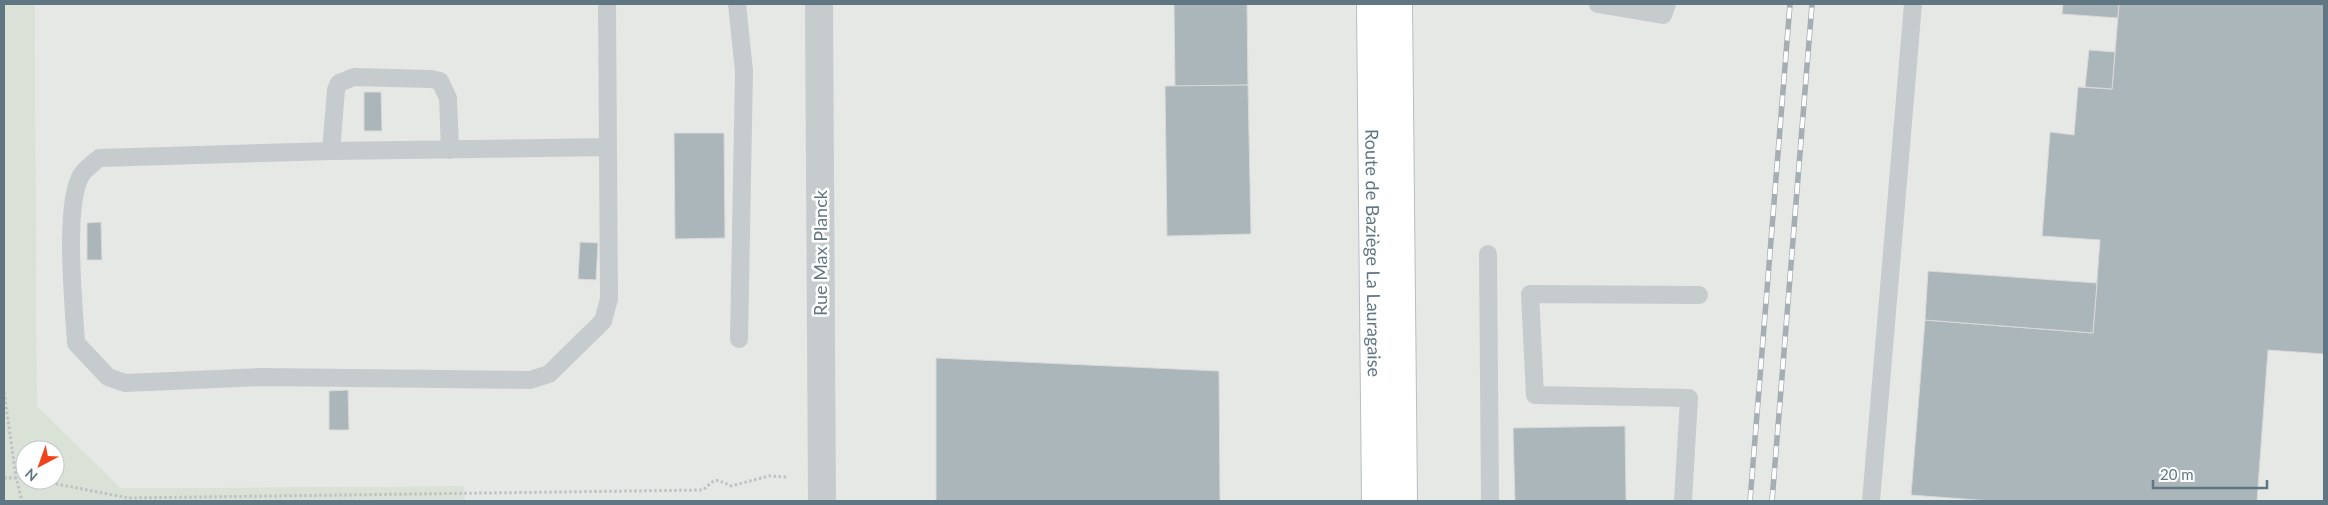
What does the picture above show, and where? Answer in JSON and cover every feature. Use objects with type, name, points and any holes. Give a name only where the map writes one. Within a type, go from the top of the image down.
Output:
[{"type":"main road","name":"Route de Baziège La Lauragaise","points":[[1371,4],[1376,501]]},
{"type":"main road","name":"Route de Baziège La Lauragaise","points":[[1398,4],[1402,501]]},
{"type":"street","name":"Rue Max Planck","points":[[819,4],[821,490]]},
{"type":"lane","points":[[606,4],[608,147],[609,299],[603,321],[549,374],[530,380],[261,378],[125,383],[108,377],[76,343],[70,223],[74,197],[82,174],[99,158],[330,151],[608,147]]},
{"type":"lane","points":[[737,4],[744,71],[739,339]]},
{"type":"lane","points":[[1598,4],[1663,15],[1667,4]]},
{"type":"lane","points":[[1870,501],[1913,4]]},
{"type":"lane","points":[[330,151],[336,90],[339,83],[354,77],[431,79],[440,81],[448,98],[450,150]]},
{"type":"lane","points":[[1488,254],[1490,501]]},
{"type":"lane","points":[[1683,501],[1689,398],[1535,395],[1530,294],[1699,294]]},
{"type":"path","points":[[4,392],[15,470]]},
{"type":"path","points":[[65,486],[130,498],[703,490],[714,480],[719,479],[731,486],[769,476],[821,490]]},
{"type":"shaded area","points":[[4,4],[35,4],[37,406],[121,488],[464,486],[465,501],[4,501]]},
{"type":"shaded area","points":[[35,4],[2324,4],[2324,501],[465,501],[463,486],[121,488],[37,406]]},
{"type":"building","points":[[1174,4],[1247,4],[1248,85],[1175,87]]},
{"type":"building","points":[[2063,4],[2119,4],[2118,18],[2062,14]]},
{"type":"building","points":[[2119,4],[2324,4],[2324,354],[2268,350],[2257,501],[1991,501],[1911,495],[1925,320],[2093,333],[2100,240],[2042,236],[2050,132],[2074,135],[2078,87],[2112,89]]},
{"type":"building","points":[[2089,50],[2115,52],[2112,89],[2085,87]]},
{"type":"building","points":[[1248,85],[1251,234],[1167,236],[1165,86]]},
{"type":"building","points":[[364,92],[381,92],[382,131],[364,131]]},
{"type":"building","points":[[674,133],[724,133],[725,238],[675,239]]},
{"type":"building","points":[[101,222],[102,260],[87,260],[87,223]]},
{"type":"building","points":[[580,242],[598,243],[596,280],[578,279]]},
{"type":"building","points":[[1928,271],[2097,283],[2093,333],[1925,320]]},
{"type":"building","points":[[936,358],[1219,371],[1220,501],[936,501]]},
{"type":"building","points":[[348,390],[349,430],[329,430],[329,391]]},
{"type":"building","points":[[1625,426],[1626,501],[1515,501],[1513,428]]},
{"type":"railway","points":[[1750,501],[1790,4]]},
{"type":"railway","points":[[1772,501],[1812,4]]}]
